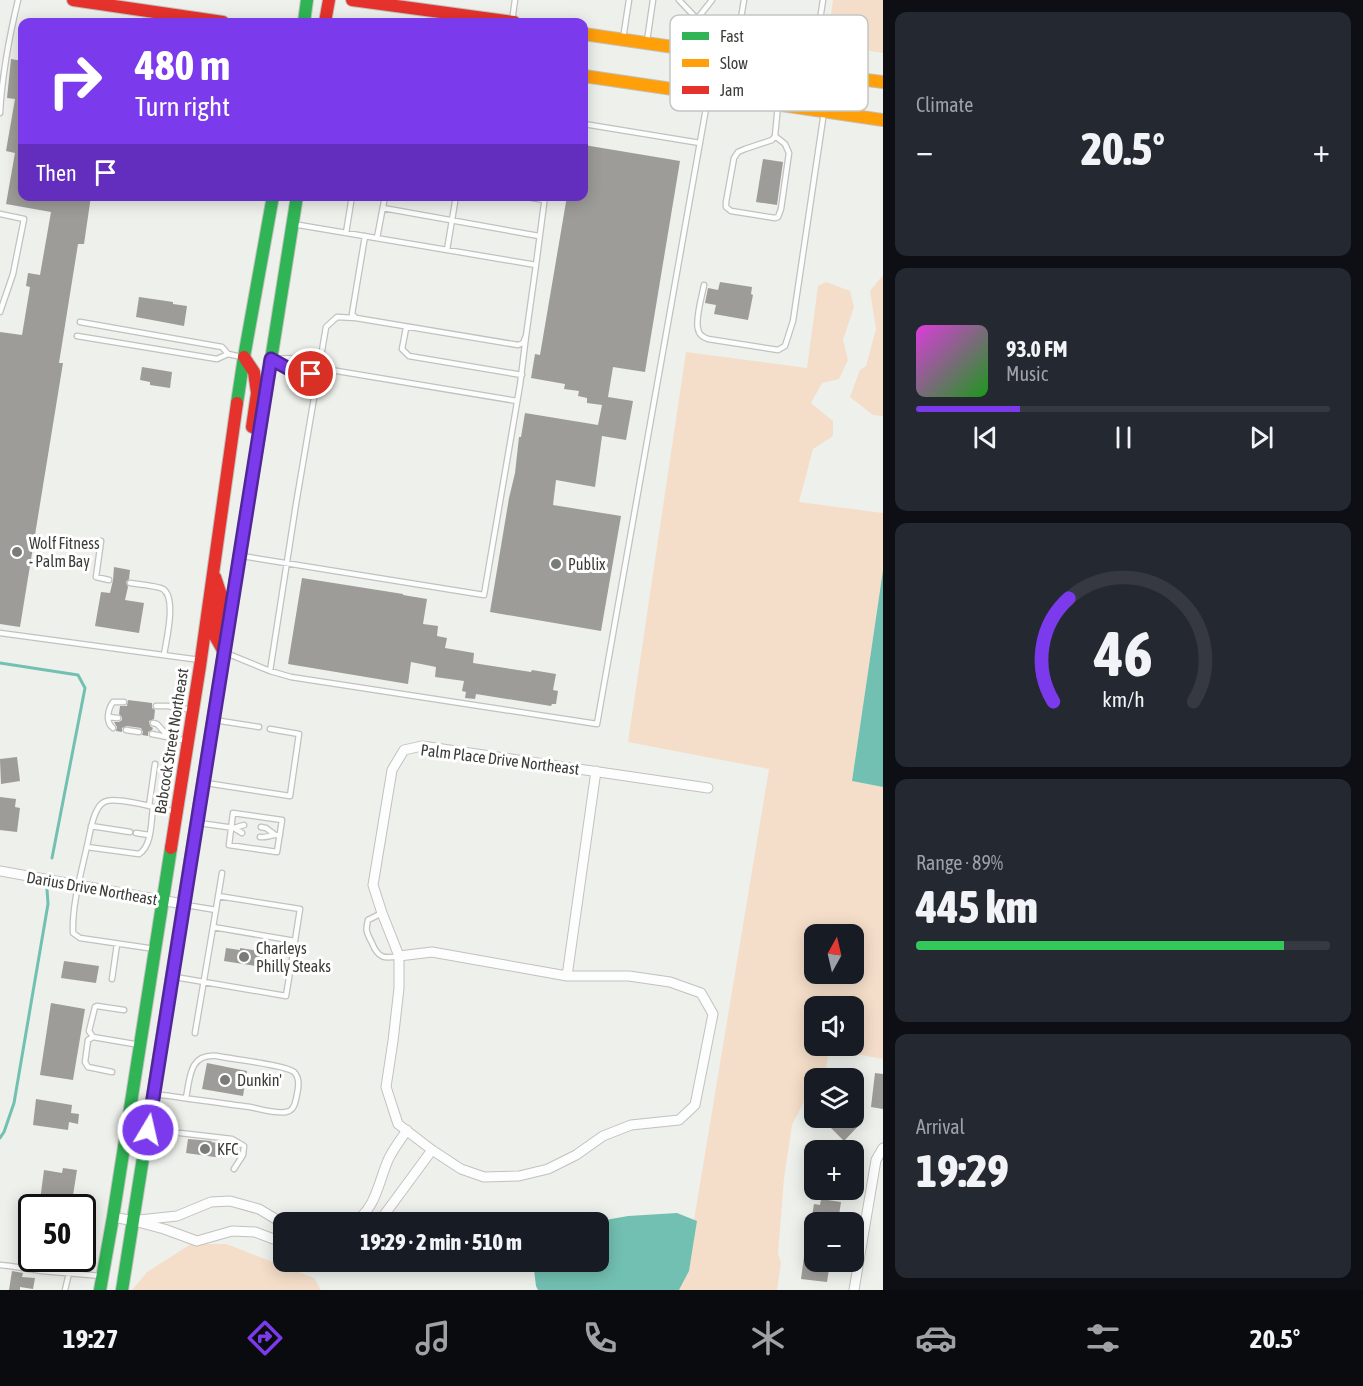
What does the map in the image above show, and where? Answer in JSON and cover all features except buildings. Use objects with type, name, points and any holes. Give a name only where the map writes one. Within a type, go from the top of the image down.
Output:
[{"type":"main road","points":[[73,0],[196,18]]},
{"type":"main road","points":[[305,18],[307,0]]},
{"type":"main road","points":[[326,18],[329,0]]},
{"type":"main road","points":[[352,0],[484,18]]},
{"type":"main road","points":[[588,35],[670,47]]},
{"type":"main road","points":[[588,77],[670,88]]},
{"type":"main road","points":[[868,80],[883,82]]},
{"type":"main road","points":[[817,111],[883,120]]},
{"type":"main road","name":"Babcock Street Northeast","points":[[100,1290],[201,660],[244,357],[272,201]]},
{"type":"main road","points":[[122,1290],[296,201]]},
{"type":"main road","points":[[244,357],[254,372],[257,393],[250,437],[254,467]]},
{"type":"main road","points":[[213,573],[221,595],[215,636],[224,652]]},
{"type":"main road","points":[[201,660],[207,664],[214,676],[213,718]]},
{"type":"street","name":"Palm Place Drive Northeast","points":[[399,956],[432,952],[567,976],[629,976],[670,981],[701,993],[713,1014],[695,1105],[679,1120],[631,1125],[603,1136],[576,1155],[548,1169],[519,1176],[484,1177],[461,1169],[398,1124],[386,1087],[399,988],[399,956],[373,885],[392,770],[404,750],[422,746],[708,788]]},
{"type":"street","name":"Palm Place Drive Northeast","points":[[567,976],[596,771]]},
{"type":"street","name":"Darius Drive Northeast","points":[[0,871],[183,904]]},
{"type":"street","points":[[366,1212],[372,1204],[389,1157],[407,1130]]},
{"type":"street","points":[[854,1290],[876,1160],[883,1148]]},
{"type":"street","points":[[386,1212],[432,1150]]},
{"type":"street","points":[[134,1221],[177,1216],[212,1202],[230,1201],[259,1209],[273,1217]]},
{"type":"street","points":[[113,1218],[164,1229],[197,1241],[232,1231],[255,1232],[273,1239]]},
{"type":"lane","points":[[0,113],[1,82],[18,0]]},
{"type":"lane","points":[[513,18],[515,0]]},
{"type":"lane","points":[[623,40],[629,0]]},
{"type":"lane","points":[[647,43],[653,0]]},
{"type":"lane","points":[[679,0],[693,15]]},
{"type":"lane","points":[[700,15],[712,0]]},
{"type":"lane","points":[[742,15],[744,0]]},
{"type":"lane","points":[[821,15],[823,0]]},
{"type":"lane","points":[[224,652],[270,671],[303,679],[597,724],[705,111]]},
{"type":"lane","points":[[775,136],[785,144],[789,153],[778,217],[731,211],[726,207],[726,202],[734,158],[738,152],[771,140],[775,136],[777,111]]},
{"type":"lane","points":[[704,285],[697,323],[702,336],[708,339],[778,350],[785,346],[793,321],[824,112]]},
{"type":"lane","points":[[588,125],[700,143]]},
{"type":"lane","points":[[346,233],[351,201]]},
{"type":"lane","points":[[377,238],[384,201]]},
{"type":"lane","points":[[447,250],[455,201]]},
{"type":"lane","points":[[239,555],[484,595],[522,375],[545,201]]},
{"type":"lane","points":[[382,208],[539,236]]},
{"type":"lane","points":[[0,214],[24,219],[13,274],[0,312]]},
{"type":"lane","points":[[293,224],[536,265]]},
{"type":"lane","points":[[356,318],[352,314],[364,236]]},
{"type":"lane","points":[[270,671],[326,327],[337,317],[356,318],[518,345],[526,336]]},
{"type":"lane","points":[[80,322],[222,347],[228,354]]},
{"type":"lane","points":[[406,328],[402,349],[409,356],[522,375]]},
{"type":"lane","points":[[78,336],[217,359],[228,354],[244,357]]},
{"type":"lane","points":[[271,359],[292,358],[313,362],[319,368],[517,401]]},
{"type":"lane","points":[[271,359],[291,370],[311,374],[319,368]]},
{"type":"lane","points":[[101,541],[96,577],[109,580]]},
{"type":"lane","points":[[130,583],[163,589],[168,595],[171,610],[164,655]]},
{"type":"lane","points":[[0,633],[201,660]]},
{"type":"lane","points":[[113,728],[109,725],[110,706],[113,702],[124,702]]},
{"type":"lane","points":[[156,706],[193,710]]},
{"type":"lane","points":[[108,717],[118,718]]},
{"type":"lane","points":[[213,718],[259,727]]},
{"type":"lane","points":[[153,723],[157,724],[169,738]]},
{"type":"lane","points":[[203,782],[290,796],[299,734],[270,729]]},
{"type":"lane","points":[[126,730],[139,732]]},
{"type":"lane","points":[[152,734],[188,741]]},
{"type":"lane","points":[[87,847],[139,854],[144,851],[148,843],[155,764]]},
{"type":"lane","points":[[155,949],[80,938],[73,933],[78,885],[91,826],[100,805],[112,800],[177,812]]},
{"type":"lane","points":[[233,813],[282,820],[277,834],[277,852],[229,845],[233,828],[233,813]]},
{"type":"lane","points":[[196,822],[233,828],[244,825]]},
{"type":"lane","points":[[91,826],[149,835]]},
{"type":"lane","points":[[261,827],[277,834]]},
{"type":"lane","points":[[233,828],[242,834]]},
{"type":"lane","points":[[260,837],[277,834]]},
{"type":"lane","points":[[195,1033],[222,873]]},
{"type":"lane","points":[[172,977],[286,996],[300,909],[218,896]]},
{"type":"lane","points":[[183,904],[216,910]]},
{"type":"lane","points":[[382,913],[368,920],[366,930],[376,952],[381,956],[399,956]]},
{"type":"lane","points":[[213,927],[295,940]]},
{"type":"lane","points":[[112,979],[117,944]]},
{"type":"lane","points":[[93,1037],[90,1031],[95,1007],[124,1010]]},
{"type":"lane","points":[[112,1071],[86,1065],[88,1040],[93,1037],[140,1045]]},
{"type":"lane","points":[[154,1094],[285,1113],[295,1104],[298,1079],[295,1073],[283,1068],[208,1056],[194,1065],[186,1098]]},
{"type":"lane","points":[[180,1133],[232,1139],[244,1146],[243,1155],[234,1169]]},
{"type":"lane","points":[[0,1266],[102,1276]]},
{"type":"lane","points":[[65,1290],[69,1273]]},
{"type":"shaded area","points":[[833,0],[883,0],[883,53],[868,51],[868,15],[831,15]]},
{"type":"shaded area","points":[[882,276],[883,416],[873,415],[850,397],[860,370],[866,366],[876,329],[870,291]]},
{"type":"shaded area","points":[[826,282],[850,291],[854,307],[843,340],[848,360],[839,379],[822,383],[811,403],[833,421],[833,436],[813,449],[799,502],[883,513],[883,570],[852,781],[883,787],[883,1059],[864,1055],[864,996],[804,996],[804,1056],[828,1056],[826,1068],[804,1068],[804,1102],[792,1125],[784,1178],[778,1254],[781,1263],[777,1290],[679,1290],[689,1271],[697,1221],[694,1220],[769,769],[628,742],[686,352],[807,368],[818,286]]},
{"type":"shaded area","points":[[191,1244],[226,1244],[273,1262],[273,1272],[298,1272],[314,1278],[321,1290],[132,1290],[147,1272]]},
{"type":"water","points":[[883,570],[883,787],[852,781]]},
{"type":"water","points":[[677,1213],[697,1221],[689,1271],[679,1290],[538,1290],[534,1272],[609,1272],[609,1219]]},
{"type":"waterway","points":[[0,663],[78,675],[85,688],[52,858]]},
{"type":"waterway","points":[[0,1138],[14,1103],[48,904],[47,889]]},
{"type":"traffic: fast","points":[[305,18],[307,0]]},
{"type":"traffic: fast","points":[[237,403],[272,201]]},
{"type":"traffic: fast","points":[[257,448],[296,201]]},
{"type":"traffic: fast","points":[[100,1290],[171,848]]},
{"type":"traffic: fast","points":[[122,1290],[183,906]]},
{"type":"traffic: slow","points":[[588,35],[670,47]]},
{"type":"traffic: slow","points":[[588,77],[670,89]]},
{"type":"traffic: slow","points":[[868,80],[883,82]]},
{"type":"traffic: slow","points":[[822,111],[883,120]]},
{"type":"traffic: slow","points":[[183,906],[257,448]]},
{"type":"traffic: jam","points":[[73,0],[196,18]]},
{"type":"traffic: jam","points":[[326,18],[329,0]]},
{"type":"traffic: jam","points":[[352,0],[485,18]]},
{"type":"traffic: jam","points":[[244,357],[254,372],[257,393],[252,427]]},
{"type":"traffic: jam","points":[[171,848],[200,666],[237,403]]},
{"type":"traffic: jam","points":[[215,577],[221,595],[215,636],[224,652]]},
{"type":"place","name":"Wolf Fitness - Palm Bay","points":[[17,552]]},
{"type":"place","name":"Publix","points":[[556,564]]},
{"type":"place","name":"Charleys Philly Steaks","points":[[244,957]]},
{"type":"place","name":"Dunkin'","points":[[225,1080]]},
{"type":"place","name":"KFC","points":[[205,1149]]},
{"type":"route","points":[[148,1130],[271,359],[291,370],[311,374]]}]
